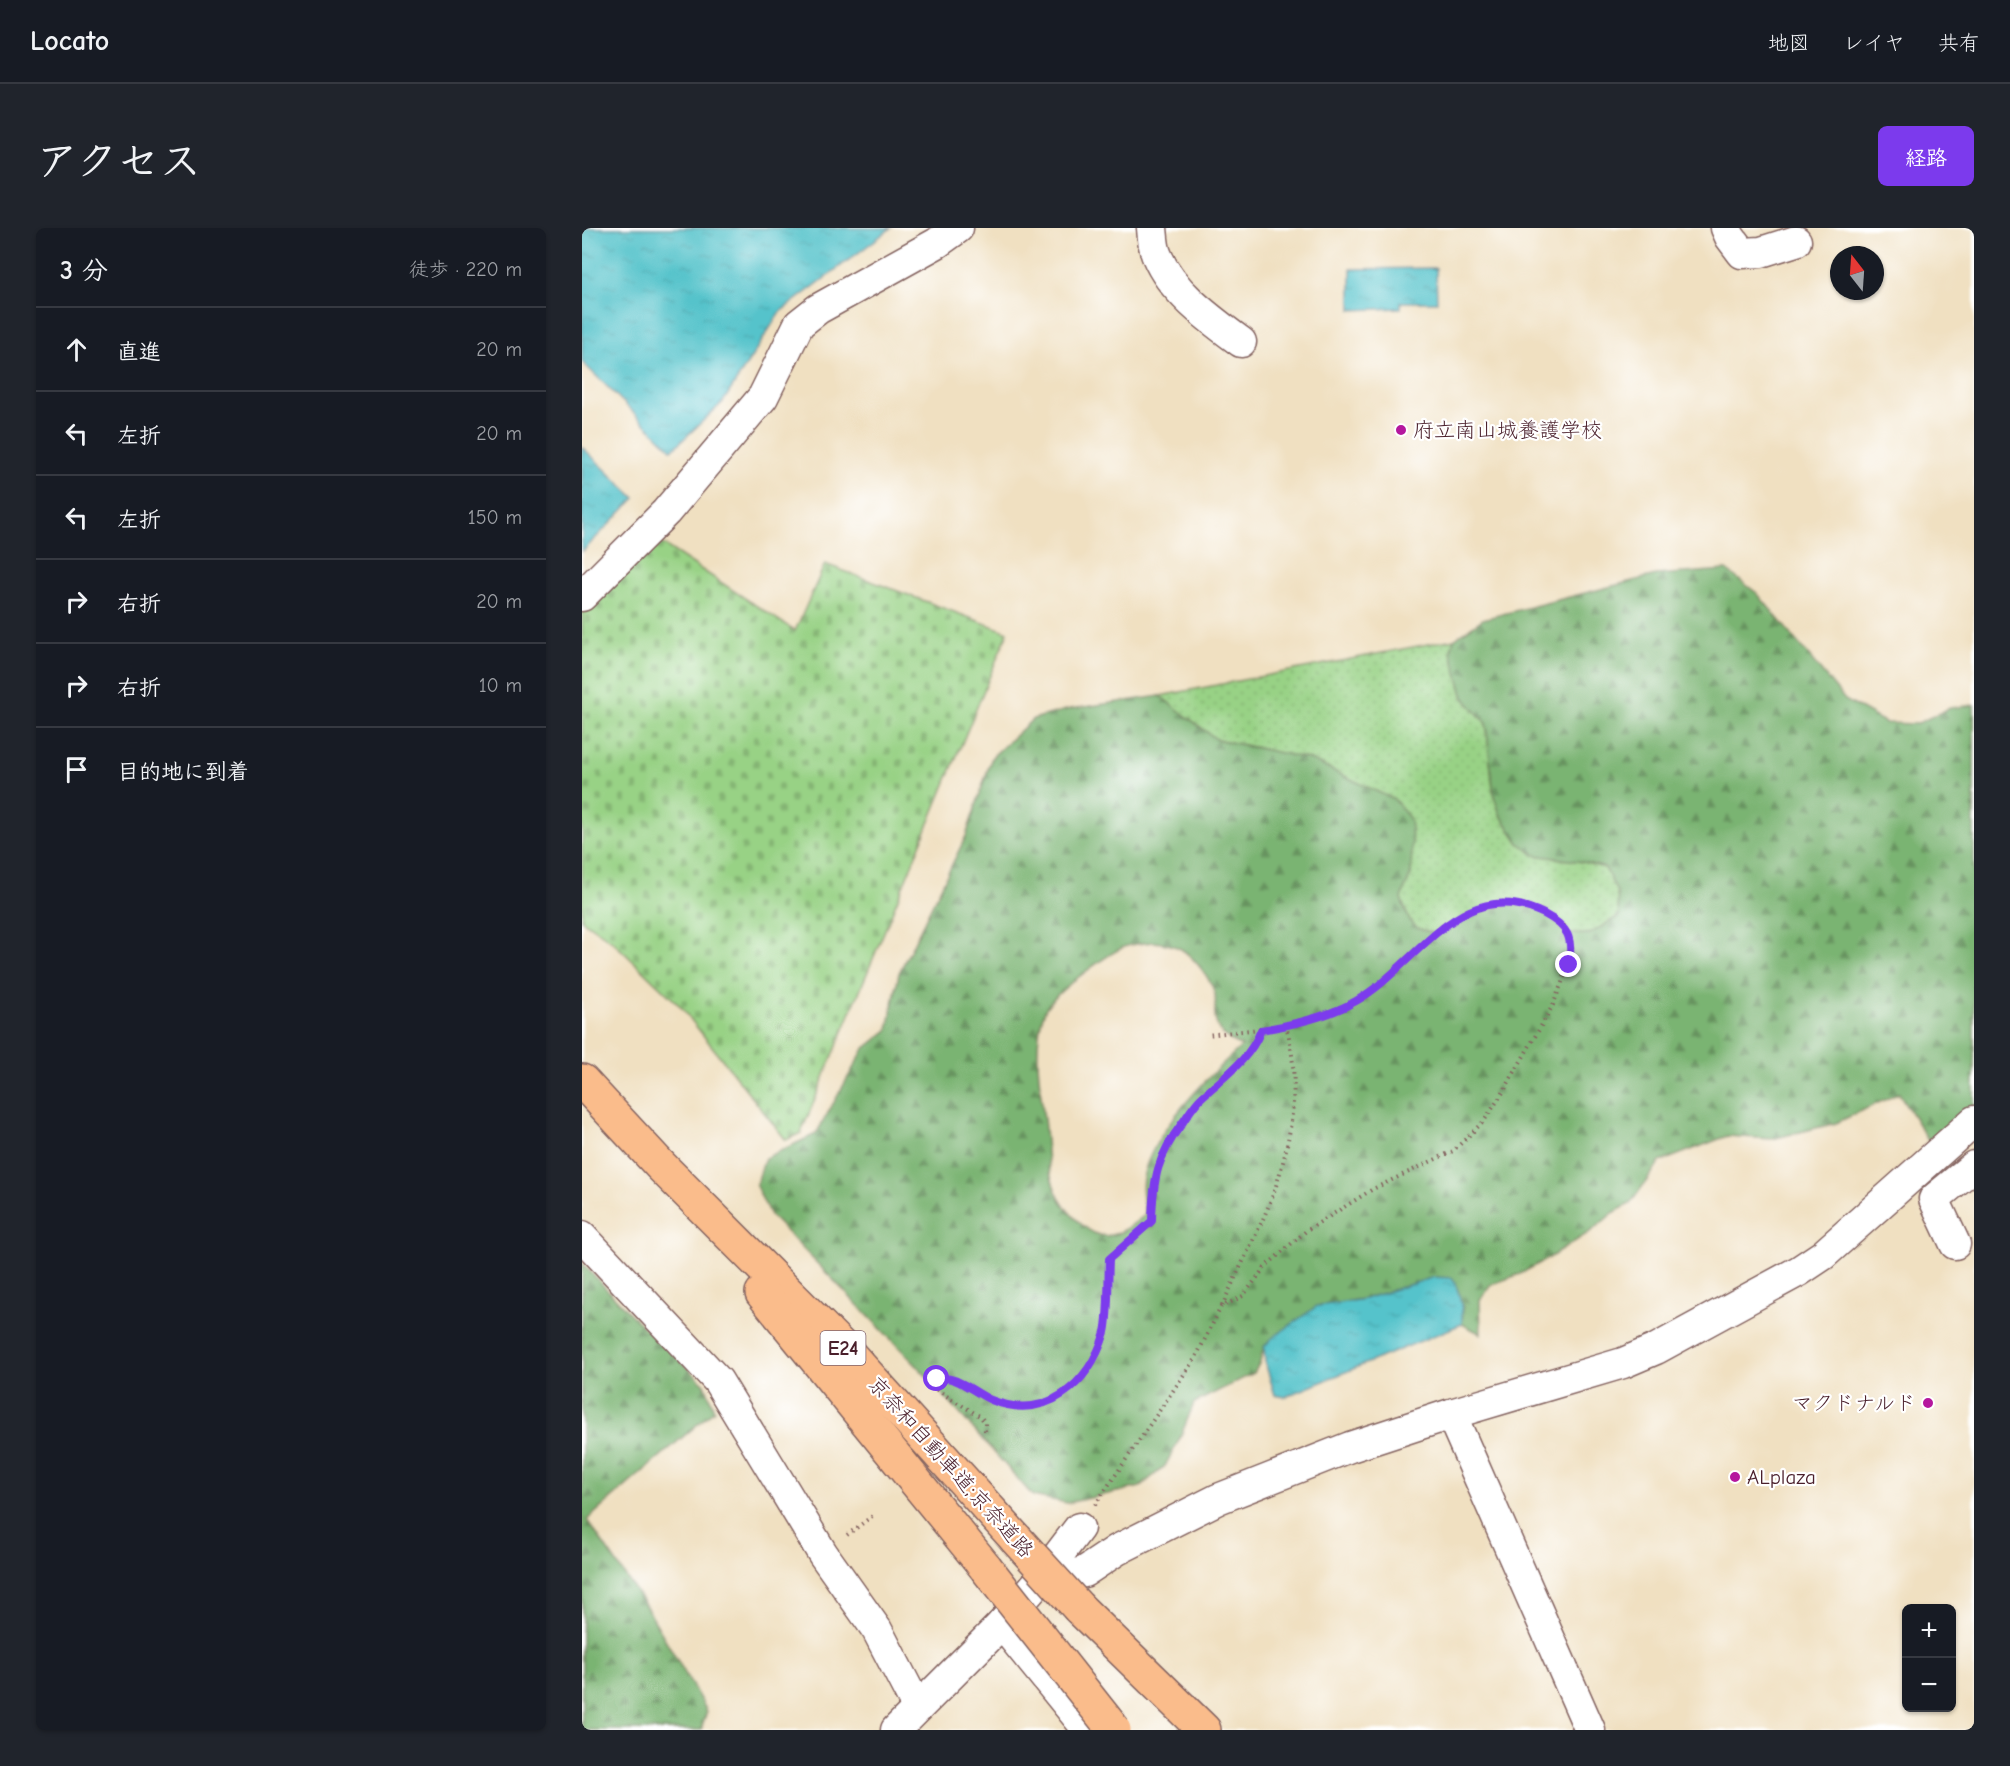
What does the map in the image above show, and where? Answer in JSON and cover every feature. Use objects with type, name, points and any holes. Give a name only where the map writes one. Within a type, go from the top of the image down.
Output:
[{"type":"highway","name":"京奈和自動車道;京奈道路","points":[[582,1081],[660,1165],[848,1353],[1188,1730]]},
{"type":"highway","points":[[660,1165],[825,1372],[914,1477],[1114,1730]]},
{"type":"highway","points":[[1079,1608],[1204,1730]]},
{"type":"street","points":[[582,596],[666,512],[763,397],[799,324],[818,309],[937,243],[958,228]]},
{"type":"street","points":[[1152,228],[1156,254],[1171,281],[1212,320],[1241,342]]},
{"type":"street","points":[[1726,228],[1742,253],[1761,252],[1796,241]]},
{"type":"street","points":[[1038,1582],[1084,1572],[1117,1550],[1218,1499],[1350,1447],[1451,1414],[1623,1363],[1656,1349],[1800,1271],[1823,1255],[1974,1121]]},
{"type":"street","points":[[1955,1244],[1934,1199],[1974,1167]]},
{"type":"street","points":[[582,1236],[718,1381],[823,1554],[877,1630],[917,1707]]},
{"type":"street","points":[[1451,1414],[1590,1730]]},
{"type":"street","points":[[896,1730],[1002,1624],[1038,1582],[1079,1528]]},
{"type":"street","points":[[1002,1624],[1088,1730]]},
{"type":"path","points":[[1207,1035],[1286,1026],[1355,1002],[1373,990],[1443,926],[1463,914],[1499,902],[1521,904],[1564,926],[1572,945],[1569,965],[1553,1005],[1485,1121],[1453,1151],[1373,1189],[1306,1232],[1266,1266],[1243,1296],[1221,1307]]},
{"type":"path","points":[[1079,1528],[1196,1357],[1264,1217],[1282,1163],[1292,1114],[1294,1078],[1290,1039],[1286,1026]]},
{"type":"path","points":[[985,1431],[985,1423],[981,1417],[937,1390],[937,1379],[944,1377],[951,1379],[990,1399],[1015,1408],[1044,1404],[1070,1390],[1087,1372],[1105,1331],[1109,1259],[1152,1221],[1153,1188],[1157,1169],[1167,1143],[1200,1099],[1239,1064],[1255,1045],[1261,1030]]},
{"type":"green space","points":[[658,541],[795,631],[825,564],[1008,632],[801,1133],[786,1140],[680,1006],[612,941],[582,920],[582,612]]},
{"type":"green space","points":[[1726,570],[1757,593],[1845,700],[1886,723],[1916,724],[1950,708],[1974,705],[1974,1110],[1932,1147],[1899,1093],[1836,1123],[1772,1139],[1727,1136],[1660,1162],[1630,1204],[1613,1213],[1593,1230],[1549,1258],[1520,1274],[1490,1285],[1480,1300],[1481,1334],[1462,1324],[1463,1307],[1434,1278],[1364,1299],[1349,1301],[1264,1347],[1254,1373],[1194,1403],[1180,1438],[1165,1466],[1140,1487],[1067,1503],[1033,1496],[920,1369],[770,1215],[756,1186],[765,1158],[816,1134],[864,1049],[888,1030],[899,973],[966,836],[992,757],[1033,719],[1070,709],[1160,696],[1216,739],[1308,759],[1395,800],[1410,819],[1411,874],[1401,898],[1409,920],[1417,928],[1439,934],[1471,914],[1509,904],[1546,910],[1566,934],[1590,934],[1619,916],[1617,892],[1605,868],[1583,862],[1535,855],[1519,843],[1500,814],[1494,796],[1486,723],[1464,698],[1451,651],[1454,639],[1483,619],[1656,575]],"holes":[[[1154,942],[1172,945],[1191,957],[1210,982],[1215,994],[1215,1018],[1219,1029],[1231,1041],[1242,1046],[1198,1089],[1157,1142],[1143,1178],[1145,1215],[1119,1233],[1100,1235],[1074,1218],[1059,1197],[1050,1174],[1039,1079],[1038,1050],[1041,1022],[1045,1010],[1058,994],[1096,964],[1127,946]]]},
{"type":"green space","points":[[1454,639],[1451,651],[1464,698],[1486,723],[1494,796],[1500,814],[1519,843],[1535,855],[1583,862],[1605,868],[1617,892],[1619,916],[1590,934],[1566,934],[1546,910],[1471,914],[1439,934],[1417,928],[1409,920],[1401,898],[1411,874],[1395,800],[1308,759],[1216,739],[1160,696]]},
{"type":"green space","points":[[582,1263],[635,1319],[705,1384],[714,1410],[587,1520],[647,1608],[707,1711],[701,1730],[582,1730]]},
{"type":"water","points":[[582,228],[891,228],[780,312],[723,402],[672,450],[582,362]]},
{"type":"water","points":[[1436,268],[1437,302],[1401,302],[1401,308],[1351,310],[1351,269]]},
{"type":"water","points":[[582,447],[635,498],[582,552]]},
{"type":"water","points":[[1434,1277],[1452,1278],[1461,1300],[1462,1324],[1285,1397],[1275,1395],[1265,1362],[1264,1347],[1271,1339],[1317,1306],[1364,1299]]},
{"type":"place","name":"府立南山城養護学校","points":[[1401,430]]},
{"type":"place","name":"マクドナルド","points":[[1928,1403]]},
{"type":"place","name":"ALplaza","points":[[1735,1477]]},
{"type":"route","points":[[937,1379],[944,1377],[959,1382],[990,1399],[1015,1408],[1044,1404],[1070,1390],[1087,1372],[1105,1331],[1109,1259],[1152,1221],[1153,1188],[1157,1169],[1167,1143],[1200,1099],[1239,1064],[1255,1045],[1261,1030],[1286,1026],[1355,1002],[1373,990],[1443,926],[1463,914],[1499,902],[1521,904],[1564,926],[1572,945],[1569,965]]}]
